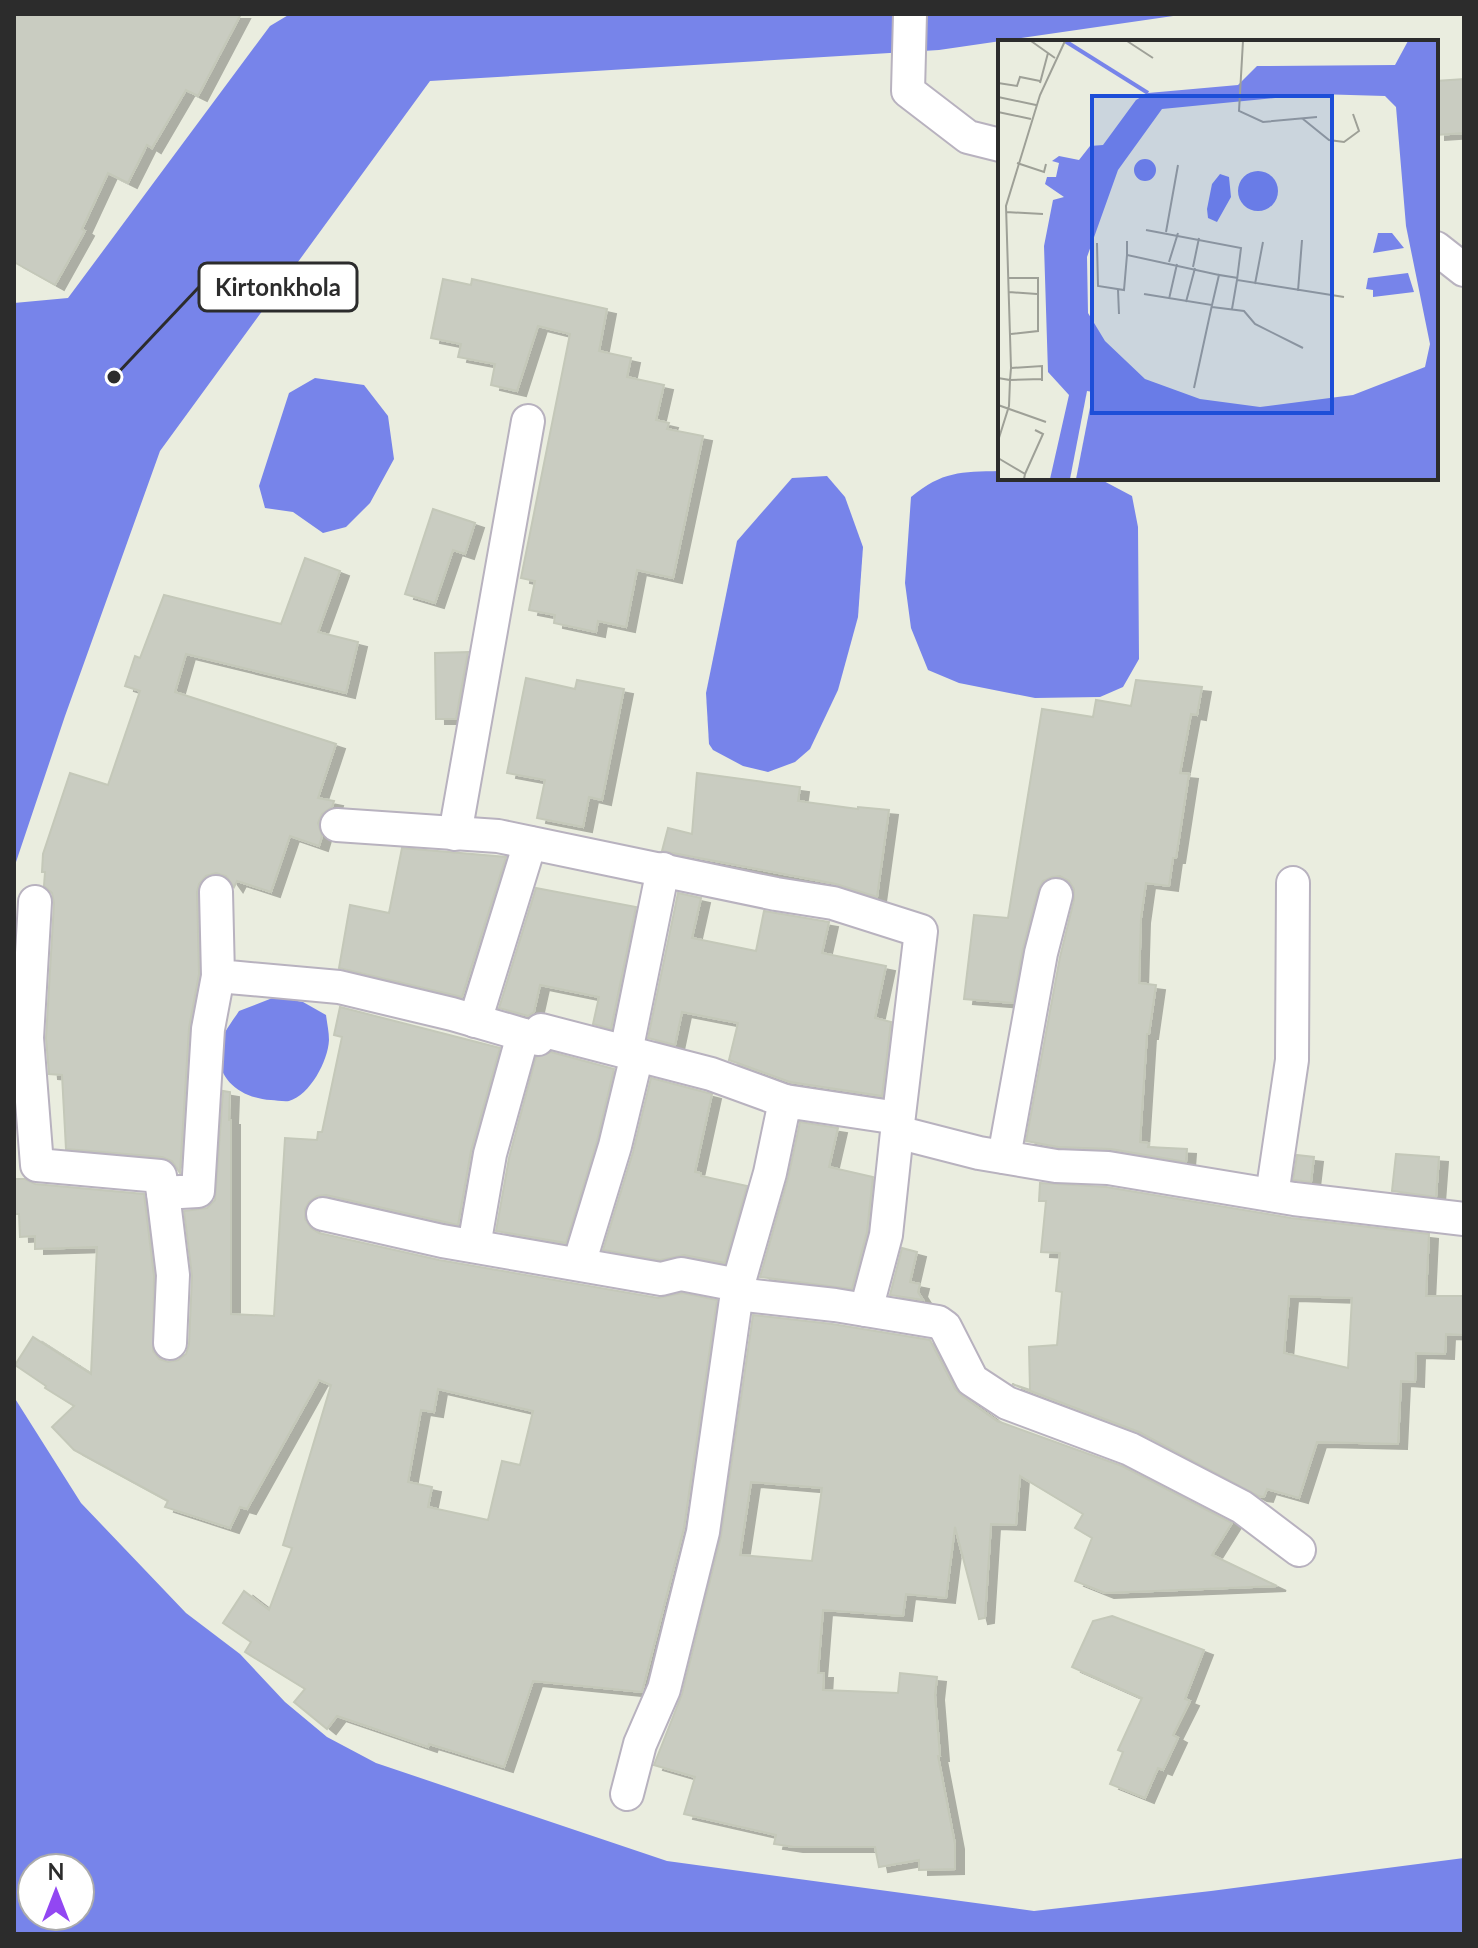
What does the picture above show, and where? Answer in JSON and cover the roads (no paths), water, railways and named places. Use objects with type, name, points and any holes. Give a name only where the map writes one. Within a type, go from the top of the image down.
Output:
[{"type":"street","points":[[910,14],[908,91],[968,137],[998,144]]},
{"type":"street","points":[[1438,250],[1464,270]]},
{"type":"street","points":[[455,834],[528,421]]},
{"type":"street","points":[[337,825],[498,836],[833,903],[921,931],[886,1235],[866,1310]]},
{"type":"street","points":[[475,1021],[530,843]]},
{"type":"street","points":[[579,1264],[615,1146],[663,869]]},
{"type":"street","points":[[1272,1195],[1292,1060],[1293,883]]},
{"type":"street","points":[[163,1193],[198,1191],[208,1029],[218,976],[216,892]]},
{"type":"street","points":[[1004,1157],[1041,953],[1056,895]]},
{"type":"street","points":[[35,902],[27,1038],[37,1165],[160,1176],[173,1275],[170,1343]]},
{"type":"street","points":[[218,976],[339,987],[538,1039],[541,1030],[711,1074],[785,1101],[897,1125],[1004,1157],[1056,1166],[1108,1168],[1272,1195],[1464,1219]]},
{"type":"street","points":[[474,1246],[490,1154],[523,1035]]},
{"type":"street","points":[[627,1794],[640,1744],[664,1689],[703,1532],[738,1289],[770,1173],[785,1101]]},
{"type":"street","points":[[323,1214],[474,1246],[661,1279],[681,1274],[738,1289],[938,1322],[945,1327],[972,1380],[1007,1403],[1130,1449],[1242,1507],[1299,1550]]},
{"type":"water","points":[[290,14],[1187,14],[939,50],[430,81],[160,451],[14,868],[14,303],[68,298],[270,26]]},
{"type":"water","points":[[315,378],[364,385],[388,416],[394,459],[370,503],[346,527],[323,533],[293,512],[265,508],[259,486],[289,393]]},
{"type":"water","points":[[998,471],[998,480],[1102,480],[1132,496],[1138,527],[1139,659],[1123,687],[1100,697],[1035,698],[959,683],[928,670],[911,628],[905,583],[911,497],[943,478]]},
{"type":"water","points":[[827,476],[845,497],[863,547],[858,617],[838,690],[810,749],[795,762],[768,772],[743,766],[713,750],[709,744],[706,693],[737,541],[792,478]]},
{"type":"water","points":[[275,997],[303,1002],[326,1015],[329,1040],[321,1067],[311,1085],[289,1101],[260,1099],[241,1091],[227,1079],[219,1061],[222,1040],[239,1011]]},
{"type":"water","points":[[14,1397],[81,1503],[186,1613],[240,1654],[285,1702],[327,1737],[376,1763],[667,1861],[1034,1911],[1464,1858],[1464,1934],[14,1934]]},
{"type":"place","name":"Kirtonkhola","points":[[114,377]]}]
